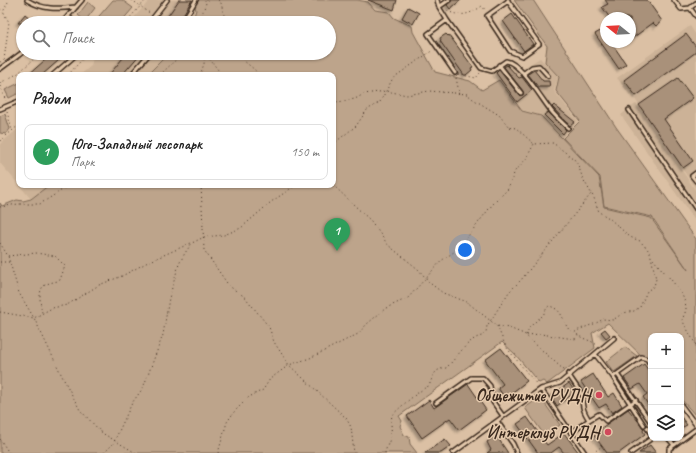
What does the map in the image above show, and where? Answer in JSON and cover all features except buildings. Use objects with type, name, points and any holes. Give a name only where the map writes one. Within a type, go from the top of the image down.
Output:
[{"type":"lane","points":[[26,0],[37,6],[48,9],[76,7]]},
{"type":"lane","points":[[68,16],[82,0]]},
{"type":"lane","points":[[155,16],[167,0]]},
{"type":"lane","points":[[186,16],[196,0]]},
{"type":"lane","points":[[437,0],[439,7],[447,20],[481,68],[492,71],[506,61],[510,62],[523,74],[552,112],[568,128]]},
{"type":"lane","points":[[439,7],[448,0]]},
{"type":"lane","points":[[508,0],[539,44],[522,56],[510,51],[487,16],[508,0]]},
{"type":"lane","points":[[674,0],[680,10],[690,8],[696,3]]},
{"type":"lane","points":[[690,8],[696,16]]},
{"type":"lane","points":[[447,20],[428,34],[455,73]]},
{"type":"lane","points":[[1,68],[16,57]]},
{"type":"lane","points":[[56,72],[70,60]]},
{"type":"lane","points":[[134,72],[144,60]]},
{"type":"lane","points":[[499,65],[521,93]]},
{"type":"lane","points":[[523,74],[532,67],[539,66],[548,76]]},
{"type":"lane","points":[[0,109],[16,102]]},
{"type":"lane","points":[[629,110],[696,209]]},
{"type":"lane","points":[[696,173],[692,176],[696,181]]},
{"type":"lane","points":[[453,453],[541,389],[560,383],[568,374],[614,338]]},
{"type":"lane","points":[[595,354],[613,377],[630,405],[648,430]]},
{"type":"lane","points":[[613,377],[641,357],[648,361]]},
{"type":"lane","points":[[568,374],[583,396],[583,411],[588,420]]},
{"type":"lane","points":[[617,374],[648,418]]},
{"type":"lane","points":[[436,403],[471,378],[483,378],[490,386],[493,402],[503,416]]},
{"type":"lane","points":[[541,389],[585,453]]},
{"type":"lane","points":[[571,433],[588,420],[599,414],[606,422],[636,400]]},
{"type":"lane","points":[[684,409],[696,425]]},
{"type":"lane","points":[[497,421],[513,444],[517,453]]},
{"type":"lane","points":[[669,453],[669,449],[674,444],[696,429]]},
{"type":"lane","points":[[631,453],[648,441]]},
{"type":"lane","points":[[671,441],[674,444]]},
{"type":"path","points":[[3,12],[9,0]]},
{"type":"path","points":[[132,0],[155,16]]},
{"type":"path","points":[[132,16],[146,0]]},
{"type":"path","points":[[201,16],[207,0]]},
{"type":"path","points":[[218,0],[221,3],[224,16]]},
{"type":"path","points":[[439,7],[454,14],[470,14],[482,6],[489,15]]},
{"type":"path","points":[[0,8],[9,22],[4,60],[1,68]]},
{"type":"path","points":[[336,142],[356,126],[367,110],[380,102],[393,78],[437,48]]},
{"type":"path","points":[[0,62],[4,60]]},
{"type":"path","points":[[20,72],[33,60]]},
{"type":"path","points":[[71,72],[82,60]]},
{"type":"path","points":[[163,72],[176,60]]},
{"type":"path","points":[[201,72],[204,60]]},
{"type":"path","points":[[210,60],[220,72]]},
{"type":"path","points":[[243,60],[247,65],[255,69],[257,72]]},
{"type":"path","points":[[459,93],[455,73],[476,78],[480,74],[481,68]]},
{"type":"path","points":[[0,83],[16,75]]},
{"type":"path","points":[[0,86],[6,99],[6,107],[12,130]]},
{"type":"path","points":[[336,101],[355,99],[364,94],[386,91],[407,95],[429,91],[467,94],[473,100],[495,112],[509,127],[516,128],[534,144],[553,143],[574,159],[599,212],[609,218],[630,237],[640,241],[650,252],[653,259],[665,275],[679,289],[686,309],[682,320],[696,345]]},
{"type":"path","points":[[0,141],[16,127]]},
{"type":"path","points":[[218,453],[227,422],[234,412],[249,397],[263,390],[270,379],[289,365],[310,358],[358,334],[367,324],[386,308],[408,298],[441,261],[458,249],[492,205],[508,189],[515,172],[526,159],[534,144]]},
{"type":"path","points":[[0,207],[18,204],[40,204],[65,188]]},
{"type":"path","points":[[201,188],[204,250],[229,286],[245,297],[269,327],[274,342],[289,365],[346,418],[351,427],[354,453]]},
{"type":"path","points":[[0,312],[34,318],[42,313],[67,305],[99,285],[122,276],[148,262],[204,237],[224,235],[242,228],[271,202],[292,188]]},
{"type":"path","points":[[336,188],[371,221],[388,245],[418,269],[443,293],[467,302],[497,326],[510,328],[526,335],[541,334],[574,339],[579,337]]},
{"type":"path","points":[[385,453],[391,435],[392,415],[419,391],[429,386],[434,372],[440,368],[446,368],[470,343],[486,332],[487,326],[509,292],[521,280],[591,193]]},
{"type":"path","points":[[0,242],[8,256],[19,293],[34,318],[80,410],[96,429],[136,453]]},
{"type":"path","points":[[104,453],[113,444],[132,403],[143,388],[163,335],[170,298],[179,264],[192,243]]},
{"type":"path","points":[[8,256],[36,253],[55,256],[64,266],[60,280],[47,284],[42,288],[40,296],[42,313]]},
{"type":"path","points":[[575,332],[581,327],[591,323],[597,323],[603,319],[613,320],[623,313],[634,311],[640,307],[647,291],[654,286],[656,278],[653,259]]},
{"type":"path","points":[[0,262],[10,262]]},
{"type":"path","points":[[526,335],[536,319],[541,317],[549,306],[559,310],[564,316],[567,327],[571,332],[575,332],[579,337],[595,343]]},
{"type":"path","points":[[497,326],[506,347],[541,389]]},
{"type":"path","points":[[524,334],[568,374]]},
{"type":"path","points":[[0,439],[9,453]]},
{"type":"path","points":[[593,453],[602,446]]},
{"type":"shaded area","points":[[113,0],[122,0],[133,8],[126,16],[99,16]]},
{"type":"shaded area","points":[[150,0],[203,0],[197,16],[135,16]]},
{"type":"shaded area","points":[[193,0],[357,0],[368,2],[375,10],[389,12],[394,18],[412,26],[413,32],[435,72],[470,81],[482,90],[499,80],[522,111],[541,116],[599,177],[604,207],[651,218],[688,270],[652,217],[604,206],[600,177],[563,138],[580,121],[556,91],[559,77],[545,62],[547,46],[514,0],[533,0],[616,127],[696,239],[696,416],[684,402],[684,333],[648,333],[648,362],[608,323],[592,333],[595,348],[547,384],[543,381],[539,383],[515,354],[502,342],[399,416],[402,421],[400,426],[404,435],[409,437],[410,444],[417,453],[0,453],[0,203],[2,206],[17,200],[23,201],[31,199],[45,188],[336,188],[336,72],[150,72],[162,60],[336,60],[336,16],[194,16],[196,10]]},
{"type":"shaded area","points":[[88,2],[95,8],[89,16],[78,15]]},
{"type":"shaded area","points":[[690,26],[696,35],[696,54],[633,99],[617,78]]},
{"type":"shaded area","points":[[696,55],[696,189],[635,99]]},
{"type":"shaded area","points":[[540,58],[558,77],[554,91],[578,121],[562,137],[542,116],[522,110],[494,72],[508,63],[522,69]]},
{"type":"shaded area","points":[[92,60],[165,60],[154,72],[84,72],[91,66]]},
{"type":"shaded area","points":[[16,84],[16,94],[9,98],[5,90]]},
{"type":"shaded area","points":[[636,104],[696,191],[696,202],[631,107]]},
{"type":"shaded area","points":[[626,111],[696,214],[696,222],[621,115]]},
{"type":"shaded area","points":[[5,114],[10,129],[6,134],[0,133],[0,116]]},
{"type":"shaded area","points":[[16,131],[16,182],[0,163],[0,144]]},
{"type":"shaded area","points":[[22,188],[47,188],[31,199]]},
{"type":"shaded area","points":[[625,347],[637,356],[614,372],[606,362]]},
{"type":"shaded area","points":[[540,397],[560,425],[545,436],[525,408]]},
{"type":"place","name":"Юго-Западный лесопарк","points":[[337,251]]},
{"type":"place","name":"Общежитие РУДН","points":[[599,395]]},
{"type":"place","name":"Интерклуб РУДН","points":[[608,432]]}]
